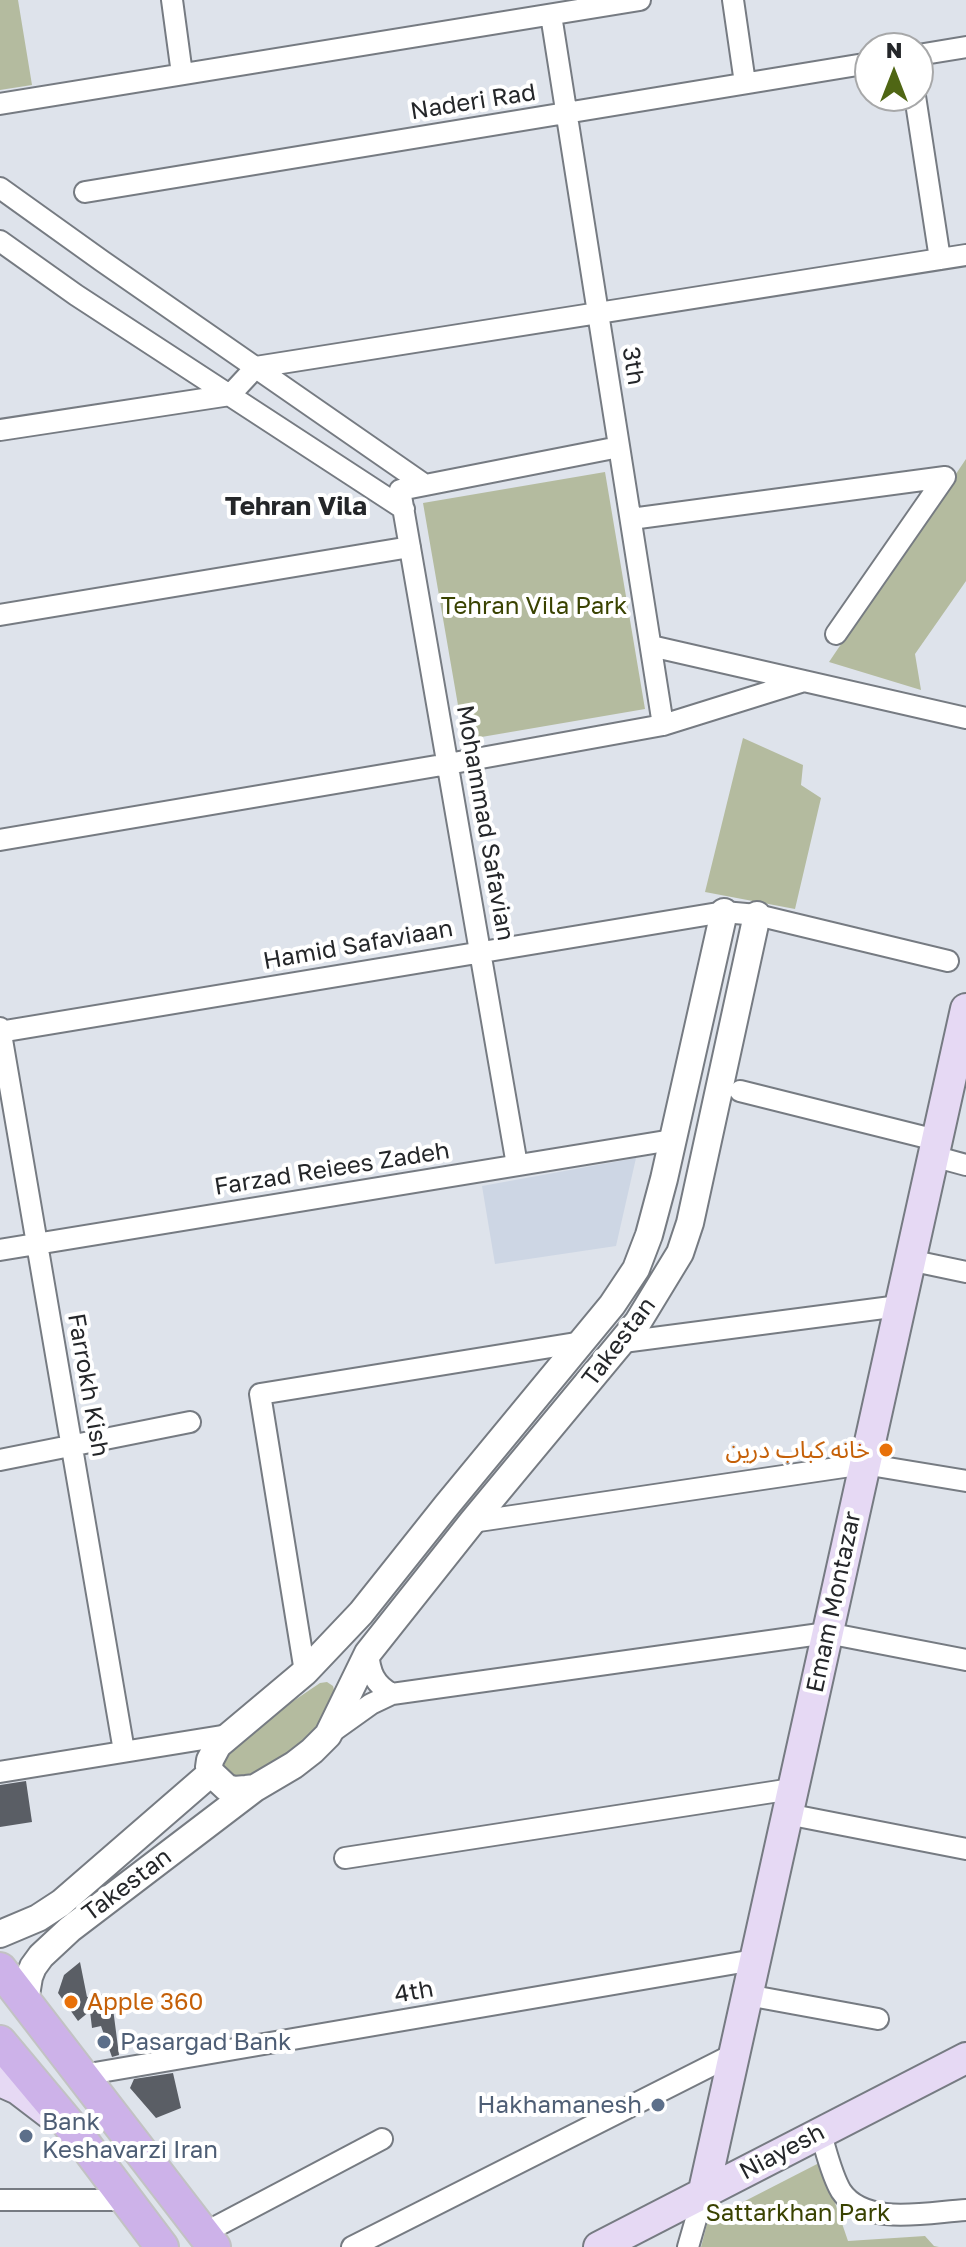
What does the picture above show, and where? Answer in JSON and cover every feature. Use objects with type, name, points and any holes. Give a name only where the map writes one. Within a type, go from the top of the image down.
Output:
[{"type":"main road","name":"Emam Montazar","points":[[703,2195],[965,1016]]},
{"type":"main road","points":[[0,1969],[209,2240]]},
{"type":"main road","points":[[0,2042],[77,2134],[162,2247]]},
{"type":"main road","name":"Niayesh","points":[[599,2247],[966,2058]]},
{"type":"main road","points":[[0,2081],[34,2100],[77,2134]]},
{"type":"street","points":[[172,0],[182,74]]},
{"type":"street","points":[[0,104],[640,0]]},
{"type":"street","points":[[733,0],[745,83]]},
{"type":"street","name":"3th","points":[[551,15],[663,725]]},
{"type":"street","points":[[934,52],[966,47]]},
{"type":"street","name":"Naderi Rad","points":[[85,192],[854,66]]},
{"type":"street","points":[[917,112],[940,259]]},
{"type":"street","points":[[0,188],[425,485]]},
{"type":"street","points":[[0,241],[76,295],[230,395],[402,499],[425,485],[619,447]]},
{"type":"street","points":[[0,430],[230,395],[256,367],[966,255]]},
{"type":"street","points":[[631,519],[945,477],[836,634]]},
{"type":"street","name":"Mohammad Safavian","points":[[402,499],[517,1165]]},
{"type":"street","points":[[0,615],[410,547]]},
{"type":"street","points":[[651,646],[966,718]]},
{"type":"street","points":[[0,840],[663,725],[804,681]]},
{"type":"street","name":"Hamid Safaviaan","points":[[0,1030],[724,912],[757,915],[948,961]]},
{"type":"street","name":"Takestan","points":[[228,1735],[305,1672],[361,1613],[612,1305],[636,1269],[657,1207],[724,912]]},
{"type":"street","name":"Takestan","points":[[25,2001],[33,1967],[70,1929],[255,1788],[294,1765],[328,1735],[368,1653],[472,1522],[623,1342],[665,1280],[680,1253],[690,1223],[757,915]]},
{"type":"street","name":"Farrokh Kish","points":[[0,1030],[124,1751]]},
{"type":"street","points":[[740,1091],[934,1148],[966,1165]]},
{"type":"street","points":[[672,1140],[706,1146]]},
{"type":"street","name":"Farzad Reiees Zadeh","points":[[0,1250],[672,1140]]},
{"type":"street","points":[[909,1260],[966,1272]]},
{"type":"street","points":[[623,1342],[899,1306]]},
{"type":"street","points":[[305,1672],[260,1394],[582,1342]]},
{"type":"street","points":[[0,1460],[190,1422]]},
{"type":"street","points":[[472,1522],[864,1464],[966,1481]]},
{"type":"street","points":[[414,1546],[437,1566]]},
{"type":"street","points":[[328,1735],[371,1704],[392,1694],[827,1633],[966,1660]]},
{"type":"street","points":[[368,1653],[372,1675],[392,1694]]},
{"type":"street","points":[[0,1772],[228,1735]]},
{"type":"street","points":[[228,1735],[212,1754],[211,1773],[227,1788],[255,1788]]},
{"type":"street","name":"Takestan","points":[[0,1934],[38,1918],[61,1903],[211,1773]]},
{"type":"street","points":[[345,1858],[790,1801],[966,1849]]},
{"type":"street","name":"4th","points":[[83,2075],[754,1960]]},
{"type":"street","points":[[747,1995],[878,2019]]},
{"type":"street","points":[[352,2247],[734,2054]]},
{"type":"street","points":[[820,2131],[843,2193],[867,2212],[966,2210]]},
{"type":"street","points":[[209,2240],[382,2139]]},
{"type":"street","points":[[688,2247],[703,2195]]},
{"type":"street","points":[[0,2200],[125,2200]]},
{"type":"shaded area","points":[[636,1158],[616,1246],[495,1264],[482,1186]]},
{"type":"green space","points":[[0,0],[18,0],[32,85],[0,90]]},
{"type":"green space","points":[[966,459],[966,581],[915,654],[921,690],[829,662]]},
{"type":"green space","name":"Tehran Vila Park","points":[[605,472],[645,709],[464,740],[423,503]]},
{"type":"green space","points":[[743,738],[803,765],[801,785],[821,798],[795,909],[705,892]]},
{"type":"green space","points":[[327,1682],[333,1686],[335,1694],[312,1738],[259,1772],[230,1778],[221,1769],[224,1748],[320,1683]]},
{"type":"green space","name":"Sattarkhan Park","points":[[821,2162],[848,2241],[925,2236],[939,2247],[701,2247],[708,2220]]},
{"type":"building","points":[[26,1781],[32,1822],[0,1827],[0,1785]]},
{"type":"building","points":[[80,1962],[87,1997],[111,1993],[119,2055],[112,2057],[101,2026],[92,2028],[90,2011],[78,2021],[58,1993],[64,1975]]},
{"type":"building","points":[[173,2073],[181,2108],[156,2118],[130,2088],[134,2079]]},
{"type":"place","name":"خانه کباب درین","points":[[886,1450]]},
{"type":"place","name":"Apple 360","points":[[71,2002]]},
{"type":"place","name":"Pasargad Bank","points":[[104,2042]]},
{"type":"place","name":"Hakhamanesh","points":[[658,2105]]},
{"type":"place","name":"Bank Keshavarzi Iran","points":[[26,2136]]},
{"type":"district","name":"Tehran Vila","points":[[296,507]]}]
